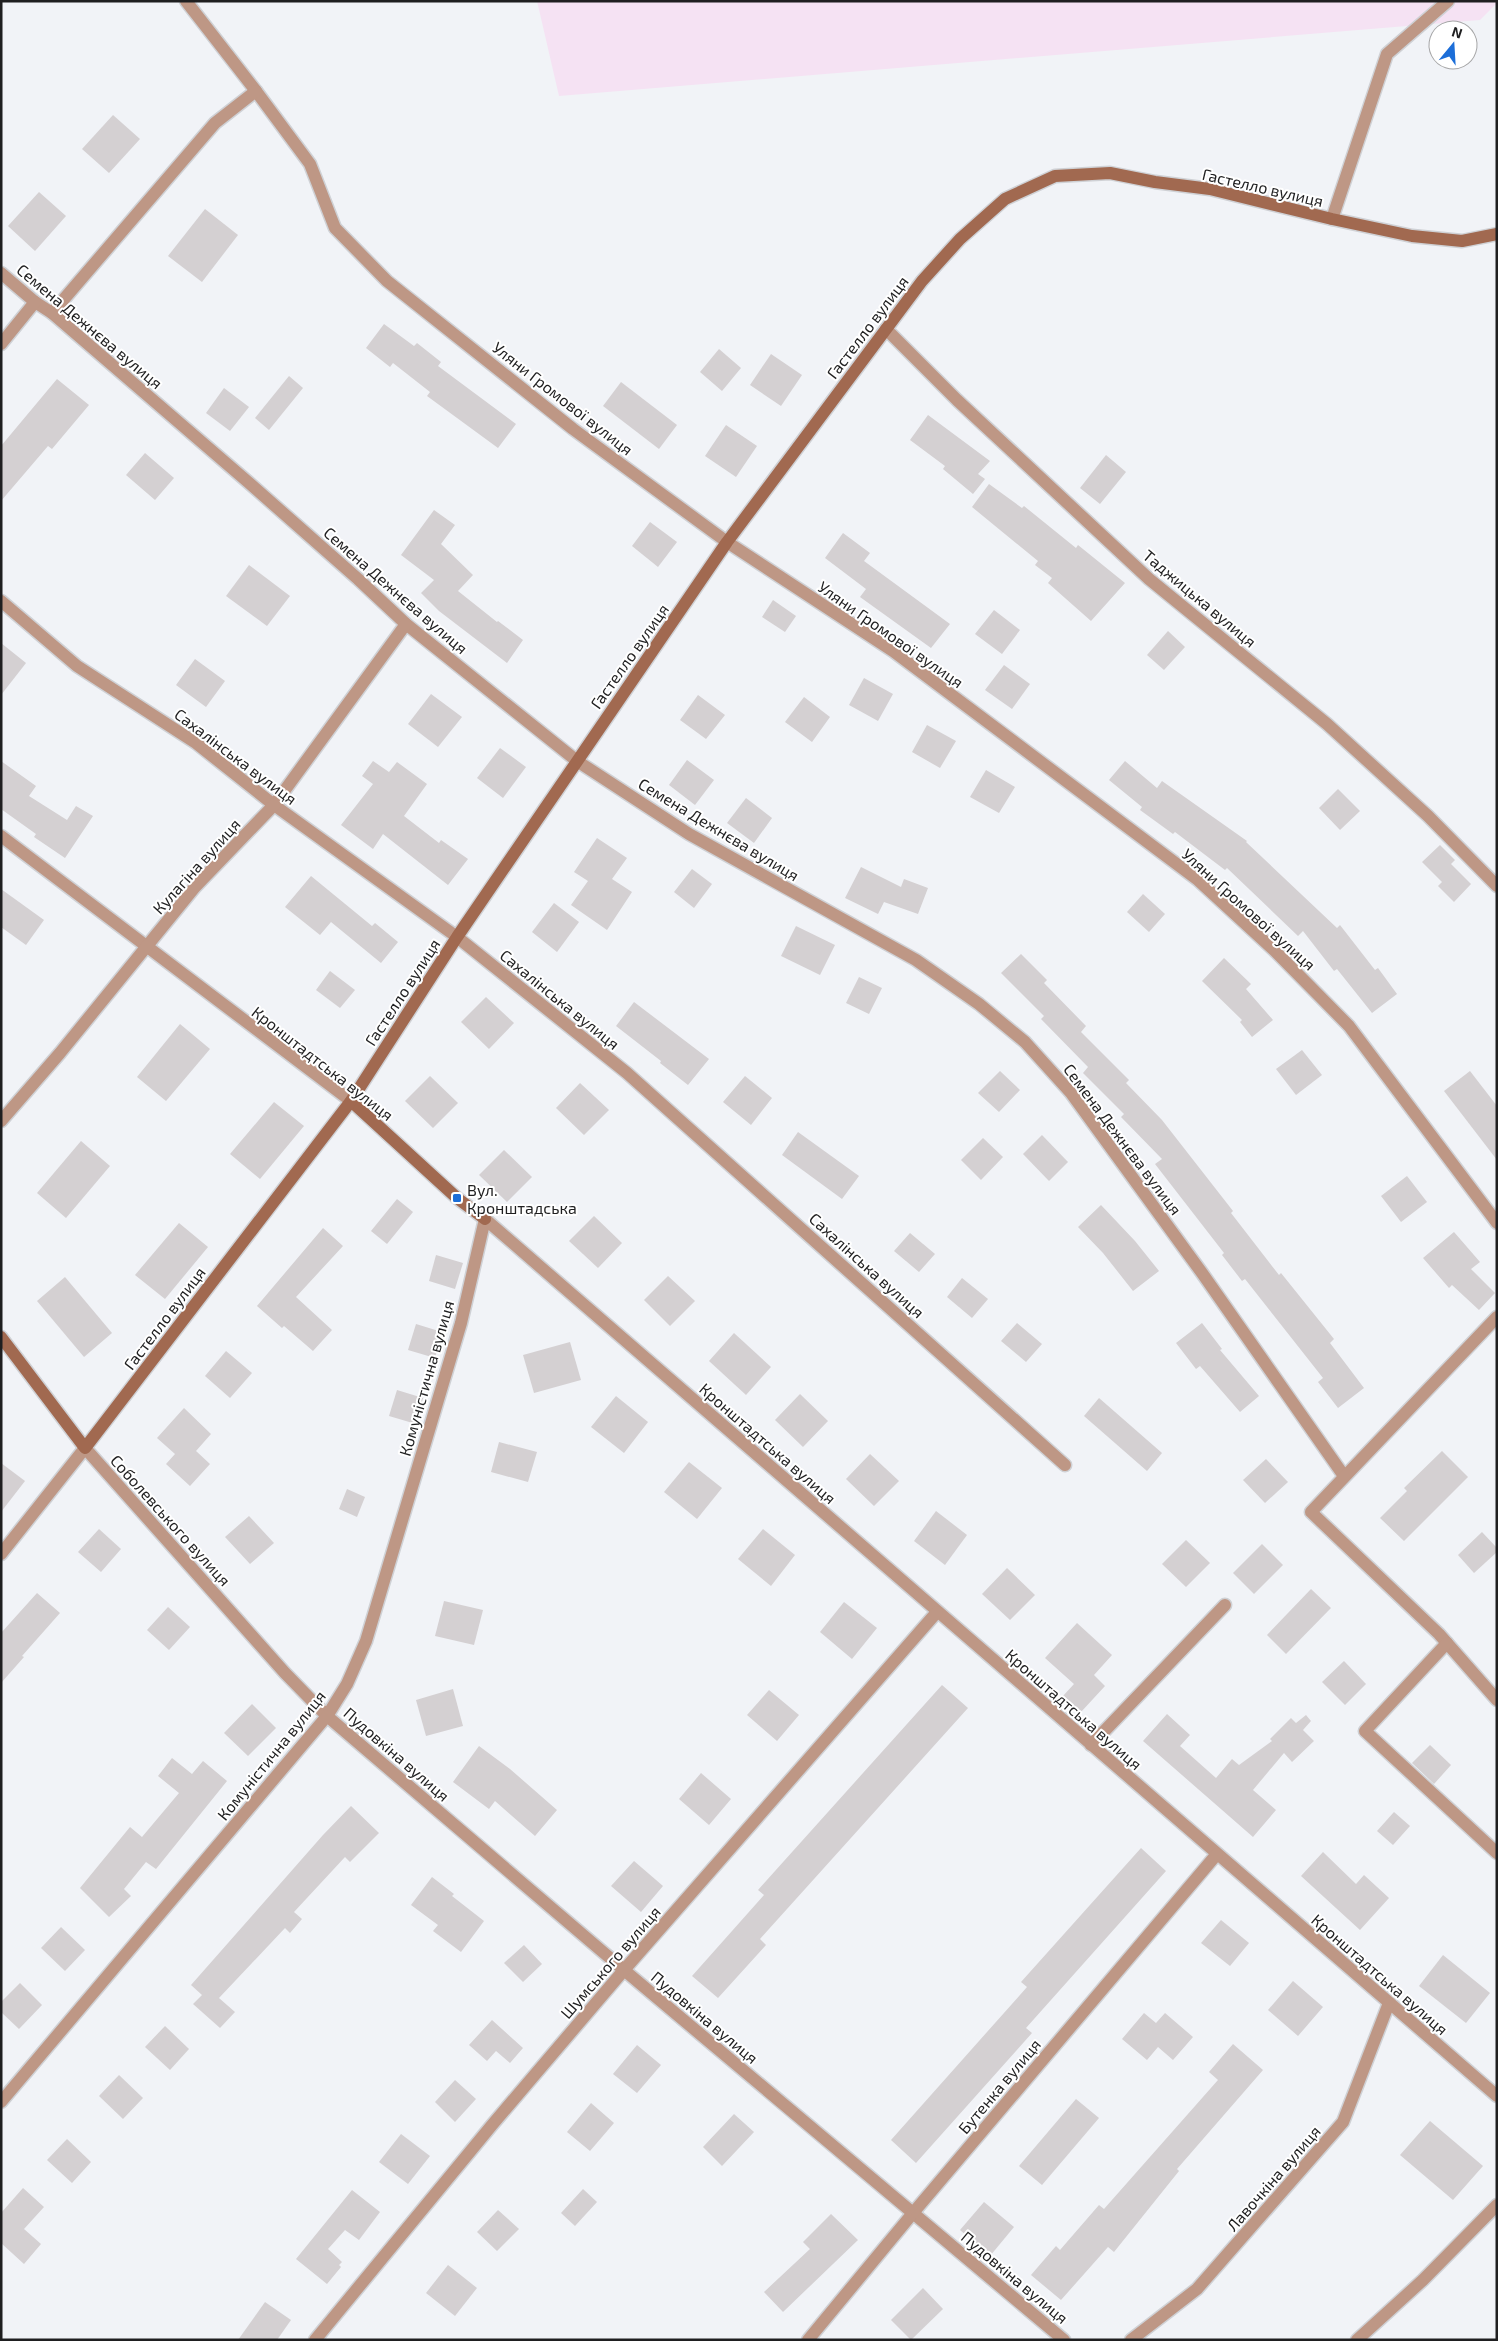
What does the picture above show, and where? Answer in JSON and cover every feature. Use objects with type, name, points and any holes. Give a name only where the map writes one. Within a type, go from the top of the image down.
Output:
[{"type":"street","name":"Уляни Громової вулиця","points":[[186,1],[310,164],[335,228],[387,281],[573,430],[727,542],[893,651],[1198,880],[1274,950],[1349,1026],[1497,1223]]},
{"type":"street","points":[[1332,219],[1387,54],[1448,1]]},
{"type":"street","points":[[52,313],[215,123],[256,91]]},
{"type":"street","name":"Гастелло вулиця","points":[[1,1554],[85,1448],[351,1101],[457,937],[727,542],[922,282],[960,239],[1006,199],[1055,176],[1110,173],[1155,182],[1210,189],[1332,219],[1412,236],[1462,241],[1497,234]]},
{"type":"street","name":"Семена Дежнєва вулиця","points":[[1,273],[34,302],[52,313],[321,546],[406,624],[577,761],[689,834],[916,960],[979,1004],[1025,1042],[1071,1092],[1202,1273],[1344,1476]]},
{"type":"street","points":[[1,344],[34,302]]},
{"type":"street","name":"Таджицька вулиця","points":[[886,329],[957,400],[1149,579],[1327,724],[1428,816],[1497,886]]},
{"type":"street","name":"Сахалінська вулиця","points":[[1,601],[77,666],[196,743],[274,805],[457,937],[627,1073],[1064,1465]]},
{"type":"street","name":"Кулагіна вулиця","points":[[1,1121],[60,1053],[195,887],[274,805],[406,624]]},
{"type":"street","name":"Кронштадтська вулиця","points":[[1,836],[351,1101],[457,1198],[485,1219],[1497,2096]]},
{"type":"street","name":"Комуністична вулиця","points":[[1,2102],[327,1716],[347,1684],[366,1641],[461,1323],[485,1219]]},
{"type":"street","points":[[1497,1317],[1311,1512],[1447,1643],[1497,1700]]},
{"type":"street","name":"Соболевського вулиця","points":[[1,1337],[85,1448],[285,1673],[327,1716]]},
{"type":"street","points":[[1091,1745],[1225,1605]]},
{"type":"street","name":"Шумського вулиця","points":[[314,2340],[492,2125],[624,1970],[937,1612]]},
{"type":"street","points":[[1447,1643],[1365,1731],[1497,1853]]},
{"type":"street","name":"Пудовкіна вулиця","points":[[327,1716],[624,1970],[1064,2340]]},
{"type":"street","name":"Бутенка вулиця","points":[[808,2340],[1217,1854]]},
{"type":"street","name":"Лавочкіна вулиця","points":[[1131,2340],[1197,2289],[1343,2122],[1389,2003]]},
{"type":"street","points":[[1357,2340],[1423,2280],[1497,2205]]},
{"type":"shaded area","points":[[537,1],[1497,1],[1480,20],[1428,20],[1428,24],[559,96]]},
{"type":"building","points":[[113,115],[140,139],[109,173],[82,149]]},
{"type":"building","points":[[39,192],[66,216],[35,251],[8,226]]},
{"type":"building","points":[[205,209],[238,235],[202,282],[168,256]]},
{"type":"building","points":[[384,324],[414,346],[417,343],[441,362],[438,366],[516,424],[498,448],[427,396],[430,392],[393,363],[390,367],[366,348]]},
{"type":"building","points":[[719,349],[741,368],[722,391],[700,372]]},
{"type":"building","points":[[771,354],[802,375],[781,406],[750,385]]},
{"type":"building","points":[[289,376],[303,388],[269,430],[255,418]]},
{"type":"building","points":[[57,379],[89,405],[52,449],[48,446],[1,501],[1,446]]},
{"type":"building","points":[[621,382],[677,425],[659,449],[603,406]]},
{"type":"building","points":[[224,388],[249,407],[230,431],[206,413]]},
{"type":"building","points":[[928,415],[990,461],[978,474],[985,479],[973,494],[943,469],[945,466],[910,440]]},
{"type":"building","points":[[726,425],[757,446],[736,477],[705,456]]},
{"type":"building","points":[[145,453],[174,478],[155,500],[126,475]]},
{"type":"building","points":[[1106,455],[1126,472],[1100,504],[1080,488]]},
{"type":"building","points":[[989,484],[1022,508],[1024,506],[1076,548],[1078,545],[1125,583],[1091,621],[1048,583],[1052,578],[1035,565],[1038,561],[972,507]]},
{"type":"building","points":[[434,510],[455,525],[441,544],[473,575],[458,591],[523,640],[507,663],[439,611],[421,593],[434,580],[401,555]]},
{"type":"building","points":[[650,522],[677,542],[658,567],[632,546]]},
{"type":"building","points":[[843,533],[870,553],[864,561],[950,624],[931,648],[860,597],[866,589],[825,558]]},
{"type":"building","points":[[249,565],[290,596],[267,626],[226,596]]},
{"type":"building","points":[[773,600],[796,616],[785,632],[762,617]]},
{"type":"building","points":[[994,610],[1020,630],[1002,654],[975,634]]},
{"type":"building","points":[[1168,631],[1185,647],[1164,670],[1147,655]]},
{"type":"building","points":[[1,643],[26,663],[1,695]]},
{"type":"building","points":[[195,659],[225,681],[206,707],[176,685]]},
{"type":"building","points":[[1004,665],[1030,684],[1012,709],[985,690]]},
{"type":"building","points":[[864,678],[893,694],[878,721],[849,705]]},
{"type":"building","points":[[431,694],[462,717],[438,747],[408,724]]},
{"type":"building","points":[[698,695],[725,715],[706,739],[680,720]]},
{"type":"building","points":[[804,697],[830,717],[812,742],[785,722]]},
{"type":"building","points":[[927,725],[956,741],[940,768],[912,752]]},
{"type":"building","points":[[500,748],[526,767],[503,798],[477,778]]},
{"type":"building","points":[[687,760],[714,780],[695,805],[669,785]]},
{"type":"building","points":[[1,761],[36,786],[29,796],[67,820],[76,806],[93,816],[65,858],[34,837],[36,834],[1,809]]},
{"type":"building","points":[[373,761],[389,772],[397,762],[427,784],[404,816],[439,843],[441,840],[468,859],[448,885],[383,834],[373,849],[341,825],[373,784],[362,776]]},
{"type":"building","points":[[1125,761],[1157,788],[1162,781],[1247,841],[1337,928],[1340,925],[1375,970],[1378,968],[1397,994],[1372,1013],[1337,969],[1334,971],[1303,931],[1298,936],[1227,868],[1225,870],[1175,832],[1173,834],[1140,810],[1142,807],[1109,780]]},
{"type":"building","points":[[986,770],[1015,787],[999,813],[970,797]]},
{"type":"building","points":[[1338,789],[1360,811],[1340,830],[1319,808]]},
{"type":"building","points":[[746,798],[772,818],[754,843],[727,823]]},
{"type":"building","points":[[597,838],[627,858],[612,879],[632,892],[607,930],[571,905],[588,881],[574,872]]},
{"type":"building","points":[[1440,845],[1455,860],[1451,864],[1471,884],[1454,902],[1438,886],[1442,882],[1422,862]]},
{"type":"building","points":[[861,867],[901,887],[904,879],[928,888],[918,914],[884,902],[878,914],[845,898]]},
{"type":"building","points":[[692,869],[712,884],[694,908],[674,892]]},
{"type":"building","points":[[311,876],[372,926],[375,923],[398,942],[381,963],[331,922],[320,935],[285,907]]},
{"type":"building","points":[[1,889],[44,920],[26,945],[1,927]]},
{"type":"building","points":[[1143,894],[1165,914],[1149,932],[1127,912]]},
{"type":"building","points":[[554,903],[579,922],[557,952],[532,932]]},
{"type":"building","points":[[796,926],[835,945],[820,975],[781,956]]},
{"type":"building","points":[[1021,954],[1047,980],[1044,983],[1086,1026],[1081,1032],[1129,1080],[1126,1083],[1162,1120],[1233,1211],[1231,1213],[1279,1275],[1281,1273],[1334,1339],[1330,1343],[1364,1388],[1338,1408],[1318,1382],[1323,1378],[1245,1279],[1242,1281],[1222,1255],[1224,1253],[1155,1164],[1162,1159],[1121,1117],[1124,1114],[1083,1073],[1088,1067],[1041,1019],[1044,1016],[1001,973]]},
{"type":"building","points":[[1224,958],[1251,984],[1246,989],[1273,1020],[1252,1037],[1240,1022],[1242,1020],[1202,981]]},
{"type":"building","points":[[330,971],[355,990],[340,1008],[316,990]]},
{"type":"building","points":[[859,977],[882,988],[869,1014],[846,1003]]},
{"type":"building","points":[[486,997],[514,1023],[489,1049],[461,1022]]},
{"type":"building","points":[[634,1002],[709,1059],[688,1085],[616,1026]]},
{"type":"building","points":[[180,1024],[210,1049],[166,1101],[137,1077]]},
{"type":"building","points":[[1302,1050],[1322,1075],[1296,1095],[1276,1069]]},
{"type":"building","points":[[1000,1071],[1020,1090],[999,1112],[978,1093]]},
{"type":"building","points":[[1470,1071],[1497,1106],[1497,1160],[1444,1091]]},
{"type":"building","points":[[430,1076],[458,1103],[433,1128],[405,1101]]},
{"type":"building","points":[[745,1076],[772,1098],[751,1125],[723,1102]]},
{"type":"building","points":[[580,1083],[609,1110],[584,1135],[556,1108]]},
{"type":"building","points":[[274,1102],[304,1126],[260,1179],[230,1154]]},
{"type":"building","points":[[798,1132],[859,1176],[842,1199],[782,1155]]},
{"type":"building","points":[[1042,1135],[1068,1162],[1049,1181],[1023,1154]]},
{"type":"building","points":[[983,1138],[1003,1157],[981,1180],[961,1160]]},
{"type":"building","points":[[81,1141],[110,1166],[66,1218],[37,1193]]},
{"type":"building","points":[[504,1150],[532,1177],[507,1202],[479,1175]]},
{"type":"building","points":[[1407,1176],[1427,1202],[1401,1222],[1381,1196]]},
{"type":"building","points":[[397,1199],[413,1212],[387,1244],[371,1231]]},
{"type":"building","points":[[1101,1205],[1135,1241],[1159,1271],[1133,1291],[1103,1253],[1078,1227]]},
{"type":"building","points":[[594,1216],[622,1243],[598,1268],[569,1241]]},
{"type":"building","points":[[179,1223],[208,1247],[165,1299],[135,1275]]},
{"type":"building","points":[[323,1228],[343,1246],[296,1297],[332,1330],[313,1351],[257,1306]]},
{"type":"building","points":[[1454,1232],[1480,1262],[1471,1269],[1495,1293],[1479,1310],[1452,1285],[1449,1288],[1423,1258]]},
{"type":"building","points":[[910,1233],[935,1254],[919,1272],[894,1251]]},
{"type":"building","points":[[436,1255],[463,1263],[455,1289],[429,1281]]},
{"type":"building","points":[[668,1276],[695,1301],[670,1326],[644,1300]]},
{"type":"building","points":[[65,1277],[112,1333],[84,1357],[37,1301]]},
{"type":"building","points":[[962,1278],[988,1299],[972,1318],[947,1297]]},
{"type":"building","points":[[1017,1323],[1042,1344],[1026,1362],[1001,1341]]},
{"type":"building","points":[[1202,1323],[1222,1349],[1220,1350],[1259,1396],[1240,1412],[1200,1366],[1196,1369],[1176,1343]]},
{"type":"building","points":[[416,1324],[442,1332],[435,1358],[408,1350]]},
{"type":"building","points":[[734,1333],[771,1367],[746,1395],[709,1361]]},
{"type":"building","points":[[570,1342],[581,1380],[534,1393],[523,1355]]},
{"type":"building","points":[[226,1351],[252,1373],[230,1398],[205,1376]]},
{"type":"building","points":[[397,1390],[423,1398],[416,1424],[389,1416]]},
{"type":"building","points":[[800,1394],[828,1421],[803,1447],[775,1420]]},
{"type":"building","points":[[616,1396],[648,1422],[624,1453],[591,1427]]},
{"type":"building","points":[[1099,1398],[1162,1453],[1147,1471],[1084,1416]]},
{"type":"building","points":[[184,1408],[211,1434],[196,1451],[210,1464],[190,1486],[166,1464],[175,1454],[157,1438]]},
{"type":"building","points":[[499,1442],[537,1452],[528,1482],[491,1472]]},
{"type":"building","points":[[1442,1451],[1468,1477],[1404,1541],[1380,1518],[1407,1491],[1404,1488]]},
{"type":"building","points":[[870,1454],[899,1481],[874,1506],[846,1479]]},
{"type":"building","points":[[1266,1459],[1288,1482],[1265,1503],[1243,1480]]},
{"type":"building","points":[[689,1462],[722,1488],[697,1519],[664,1492]]},
{"type":"building","points":[[1,1463],[25,1481],[1,1512]]},
{"type":"building","points":[[347,1489],[365,1497],[357,1517],[339,1509]]},
{"type":"building","points":[[936,1511],[967,1535],[945,1565],[914,1541]]},
{"type":"building","points":[[249,1516],[274,1543],[250,1564],[225,1537]]},
{"type":"building","points":[[99,1529],[121,1549],[101,1572],[78,1552]]},
{"type":"building","points":[[763,1529],[795,1555],[771,1586],[738,1559]]},
{"type":"building","points":[[1482,1532],[1497,1548],[1497,1552],[1474,1573],[1458,1555]]},
{"type":"building","points":[[1186,1540],[1210,1563],[1186,1587],[1162,1564]]},
{"type":"building","points":[[1262,1544],[1283,1565],[1254,1594],[1233,1573]]},
{"type":"building","points":[[1007,1568],[1035,1595],[1010,1620],[982,1594]]},
{"type":"building","points":[[1311,1589],[1331,1608],[1286,1654],[1267,1635]]},
{"type":"building","points":[[37,1593],[60,1613],[1,1683],[1,1633]]},
{"type":"building","points":[[444,1601],[483,1610],[474,1645],[435,1636]]},
{"type":"building","points":[[844,1602],[877,1628],[852,1659],[820,1632]]},
{"type":"building","points":[[168,1607],[190,1627],[169,1650],[147,1630]]},
{"type":"building","points":[[1077,1623],[1112,1655],[1094,1675],[1105,1686],[1081,1712],[1063,1696],[1074,1684],[1045,1658]]},
{"type":"building","points":[[1344,1661],[1366,1684],[1345,1705],[1322,1682]]},
{"type":"building","points":[[942,1685],[968,1708],[760,1939],[766,1945],[718,1998],[692,1976],[764,1895],[758,1890]]},
{"type":"building","points":[[453,1689],[463,1726],[426,1736],[416,1700]]},
{"type":"building","points":[[769,1690],[799,1715],[777,1741],[747,1715]]},
{"type":"building","points":[[252,1704],[276,1728],[248,1756],[224,1733]]},
{"type":"building","points":[[1167,1714],[1190,1735],[1180,1746],[1216,1778],[1232,1759],[1239,1765],[1272,1741],[1270,1739],[1291,1718],[1296,1723],[1306,1715],[1311,1721],[1303,1730],[1314,1741],[1292,1762],[1284,1753],[1253,1790],[1276,1810],[1253,1837],[1143,1741]]},
{"type":"building","points":[[1430,1745],[1451,1765],[1434,1784],[1412,1763]]},
{"type":"building","points":[[479,1746],[510,1769],[557,1810],[535,1836],[495,1801],[489,1809],[453,1782]]},
{"type":"building","points":[[172,1758],[192,1774],[203,1761],[227,1781],[156,1869],[146,1862],[124,1889],[131,1896],[109,1917],[80,1888],[130,1827],[142,1837],[179,1793],[158,1776]]},
{"type":"building","points":[[701,1773],[731,1799],[709,1825],[679,1799]]},
{"type":"building","points":[[351,1806],[379,1833],[350,1862],[345,1857],[294,1912],[302,1919],[290,1933],[285,1928],[219,1998],[235,2012],[220,2028],[193,2004],[202,1995],[191,1985],[323,1835]]},
{"type":"building","points":[[1394,1812],[1410,1826],[1393,1845],[1377,1831]]},
{"type":"building","points":[[1141,1848],[1166,1871],[1026,2028],[1032,2033],[916,2163],[891,2140],[1027,1987],[1021,1982]]},
{"type":"building","points":[[1323,1852],[1356,1884],[1364,1875],[1389,1898],[1360,1930],[1301,1876]]},
{"type":"building","points":[[634,1861],[663,1886],[641,1912],[611,1886]]},
{"type":"building","points":[[432,1877],[454,1894],[452,1896],[484,1921],[461,1952],[433,1931],[438,1925],[411,1905]]},
{"type":"building","points":[[1221,1920],[1249,1943],[1230,1966],[1201,1943]]},
{"type":"building","points":[[61,1927],[85,1950],[65,1971],[41,1948]]},
{"type":"building","points":[[524,1945],[542,1964],[523,1982],[504,1963]]},
{"type":"building","points":[[1443,1955],[1490,1993],[1466,2023],[1419,1986]]},
{"type":"building","points":[[1293,1981],[1323,2007],[1298,2036],[1268,2010]]},
{"type":"building","points":[[20,1983],[42,2005],[19,2029],[1,2012],[1,2002]]},
{"type":"building","points":[[1144,2013],[1156,2023],[1165,2013],[1193,2037],[1173,2060],[1158,2047],[1147,2060],[1122,2039]]},
{"type":"building","points":[[492,2020],[523,2048],[510,2063],[496,2051],[487,2061],[469,2045]]},
{"type":"building","points":[[165,2026],[189,2049],[170,2070],[145,2047]]},
{"type":"building","points":[[1233,2044],[1263,2070],[1177,2169],[1179,2171],[1114,2252],[1108,2247],[1061,2300],[1031,2275],[1056,2246],[1060,2250],[1099,2205],[1104,2209],[1218,2080],[1209,2072]]},
{"type":"building","points":[[637,2045],[661,2065],[637,2093],[613,2074]]},
{"type":"building","points":[[119,2075],[143,2098],[123,2119],[99,2096]]},
{"type":"building","points":[[455,2080],[476,2099],[455,2122],[435,2102]]},
{"type":"building","points":[[1076,2099],[1099,2118],[1042,2185],[1019,2166]]},
{"type":"building","points":[[591,2103],[614,2123],[590,2151],[567,2132]]},
{"type":"building","points":[[734,2114],[754,2132],[722,2166],[703,2147]]},
{"type":"building","points":[[1430,2121],[1483,2166],[1453,2200],[1400,2155]]},
{"type":"building","points":[[401,2134],[430,2156],[408,2184],[379,2162]]},
{"type":"building","points":[[67,2139],[91,2162],[72,2183],[47,2160]]},
{"type":"building","points":[[23,2188],[44,2207],[24,2229],[41,2244],[24,2264],[1,2243],[1,2213]]},
{"type":"building","points":[[583,2189],[597,2202],[575,2226],[561,2213]]},
{"type":"building","points":[[352,2190],[380,2212],[359,2240],[345,2230],[328,2249],[342,2262],[339,2265],[341,2267],[327,2284],[296,2259]]},
{"type":"building","points":[[984,2202],[1014,2227],[990,2256],[960,2230]]},
{"type":"building","points":[[498,2210],[519,2229],[497,2251],[477,2232]]},
{"type":"building","points":[[831,2214],[858,2240],[783,2312],[764,2292],[810,2249],[803,2242]]},
{"type":"building","points":[[448,2265],[477,2288],[455,2316],[426,2293]]},
{"type":"building","points":[[923,2288],[943,2309],[911,2340],[891,2320]]},
{"type":"building","points":[[265,2302],[291,2320],[277,2340],[238,2340]]},
{"type":"place","name":"Вул. Кронштадська","points":[[457,1198]]}]
